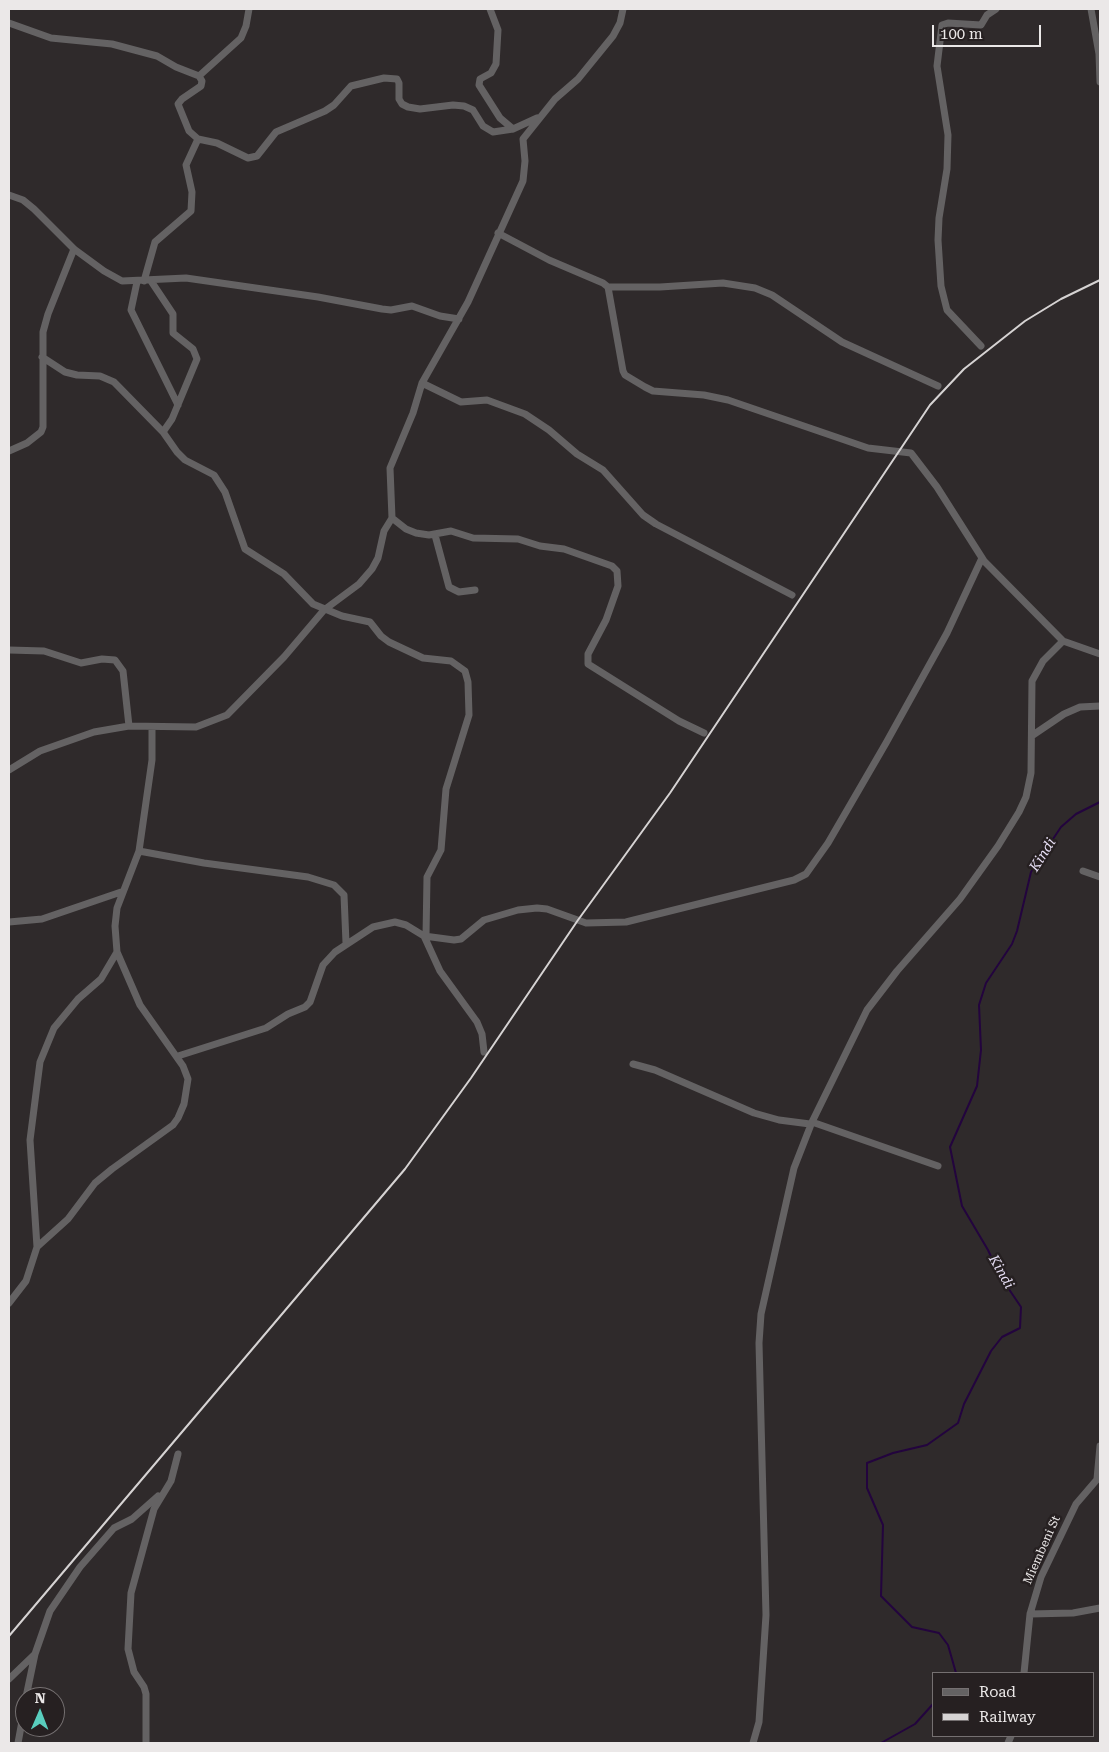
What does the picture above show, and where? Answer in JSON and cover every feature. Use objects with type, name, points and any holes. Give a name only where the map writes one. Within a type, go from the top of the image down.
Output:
[{"type":"street","points":[[199,76],[241,38],[246,26],[249,9]]},
{"type":"street","points":[[490,9],[498,30],[496,64],[491,73],[480,79],[479,86],[500,118],[513,129]]},
{"type":"street","points":[[9,770],[40,751],[68,740],[129,726],[152,728],[196,727],[227,716],[284,657],[324,610],[359,584],[372,569],[378,558],[384,531],[392,518],[390,468],[422,383],[459,319],[523,181],[525,161],[523,139],[555,99],[578,79],[613,36],[620,23],[623,9]]},
{"type":"street","points":[[981,346],[947,310],[943,299],[938,240],[939,218],[948,169],[948,135],[937,66],[942,26],[948,23],[981,25],[987,15],[996,9]]},
{"type":"street","points":[[1091,9],[1099,54],[1100,82]]},
{"type":"street","points":[[9,23],[66,42],[112,44],[157,56],[199,76],[202,81],[201,86],[178,104],[189,131],[198,139],[217,143],[241,156],[253,159],[276,132],[325,111],[334,105],[356,83],[392,78],[399,83],[399,99],[408,107],[420,109],[453,105],[464,106],[473,110],[488,130],[493,132],[513,129],[540,117]]},
{"type":"street","points":[[178,405],[131,310],[144,281],[155,242],[191,211],[192,192],[186,165],[198,139]]},
{"type":"street","points":[[9,195],[23,200],[74,249],[115,279],[144,281],[171,277],[212,281],[382,309],[391,310],[412,306],[440,316],[459,319]]},
{"type":"street","points":[[498,233],[549,260],[603,283],[608,287],[660,287],[723,283],[755,288],[772,295],[842,342],[938,386]]},
{"type":"street","points":[[9,451],[27,443],[41,432],[43,427],[43,332],[48,314],[74,249]]},
{"type":"street","points":[[144,281],[173,314],[173,333],[196,354],[196,365],[172,420],[163,432]]},
{"type":"street","points":[[608,287],[625,376],[653,391],[704,395],[728,400],[868,448],[911,453],[937,487],[982,558],[1063,641],[1100,654]]},
{"type":"street","points":[[42,357],[65,372],[108,378],[163,432],[185,460],[214,475],[225,492],[245,549],[284,574],[313,604],[324,610],[370,622],[381,636],[422,658],[451,660],[462,667],[466,677],[469,715],[446,789],[441,850],[427,877],[425,936],[440,971],[477,1022],[482,1034],[484,1052]]},
{"type":"street","points":[[422,383],[461,402],[487,400],[525,414],[549,430],[577,454],[603,470],[643,515],[656,524],[792,595]]},
{"type":"street","points":[[392,518],[406,529],[429,535],[451,531],[473,538],[518,539],[540,546],[564,549],[612,566],[617,571],[618,586],[606,620],[588,654],[588,664],[679,721],[704,733]]},
{"type":"street","points":[[435,535],[449,587],[459,592],[475,590]]},
{"type":"street","points":[[178,1056],[266,1028],[288,1014],[305,1007],[310,1002],[323,965],[346,943],[373,927],[395,922],[406,925],[425,936],[454,940],[461,939],[484,920],[518,910],[537,908],[547,909],[586,923],[626,922],[794,880],[806,874],[828,843],[948,632],[982,558]]},
{"type":"street","points":[[753,1743],[756,1737],[761,1710],[766,1615],[759,1343],[761,1314],[779,1244],[788,1190],[811,1123],[867,1010],[897,970],[960,898],[998,846],[1019,812],[1030,785],[1032,681],[1043,661],[1063,641]]},
{"type":"street","points":[[9,650],[44,652],[81,663],[102,659],[115,660],[123,671],[129,726]]},
{"type":"street","points":[[1032,735],[1064,714],[1080,707],[1100,706]]},
{"type":"street","points":[[37,1247],[68,1219],[95,1184],[112,1169],[166,1130],[178,1118],[188,1079],[178,1056],[136,999],[116,952],[115,926],[122,892],[139,851],[150,777],[152,728]]},
{"type":"street","points":[[139,851],[204,863],[308,877],[334,886],[344,895],[346,943]]},
{"type":"street","points":[[1083,871],[1100,877]]},
{"type":"street","points":[[9,922],[42,919],[122,892]]},
{"type":"street","points":[[9,1303],[26,1281],[37,1247],[30,1140],[40,1062],[54,1028],[78,999],[101,980],[116,952]]},
{"type":"street","points":[[633,1064],[655,1070],[754,1113],[779,1120],[811,1123],[938,1166]]},
{"type":"street","points":[[1099,1477],[1100,1446]]},
{"type":"street","points":[[146,1743],[146,1694],[134,1672],[128,1648],[131,1593],[154,1509],[171,1481],[178,1454]]},
{"type":"street","name":"Miembeni St","points":[[1024,1672],[1030,1614],[1041,1577],[1076,1504],[1099,1477]]},
{"type":"street","points":[[28,1687],[35,1654],[50,1611],[80,1567],[114,1528],[132,1519],[146,1508],[171,1481]]},
{"type":"street","points":[[1030,1614],[1074,1613],[1100,1608]]},
{"type":"street","points":[[9,1678],[35,1654]]},
{"type":"waterway","name":"Kindi","points":[[956,1672],[948,1645],[939,1633],[912,1627],[881,1596],[883,1525],[867,1488],[867,1463],[893,1453],[927,1445],[958,1423],[964,1404],[991,1351],[1002,1337],[1020,1328],[1021,1307],[1000,1276],[988,1250],[962,1206],[950,1147],[977,1086],[981,1050],[979,1005],[986,983],[1012,944],[1017,931],[1031,872],[1061,827],[1076,814],[1100,802]]},
{"type":"waterway","name":"Kindi","points":[[881,1743],[915,1724],[932,1705]]},
{"type":"railway","points":[[9,1636],[405,1169],[471,1078],[578,920],[670,793],[930,405],[964,369],[1025,321],[1061,299],[1100,280]]}]
